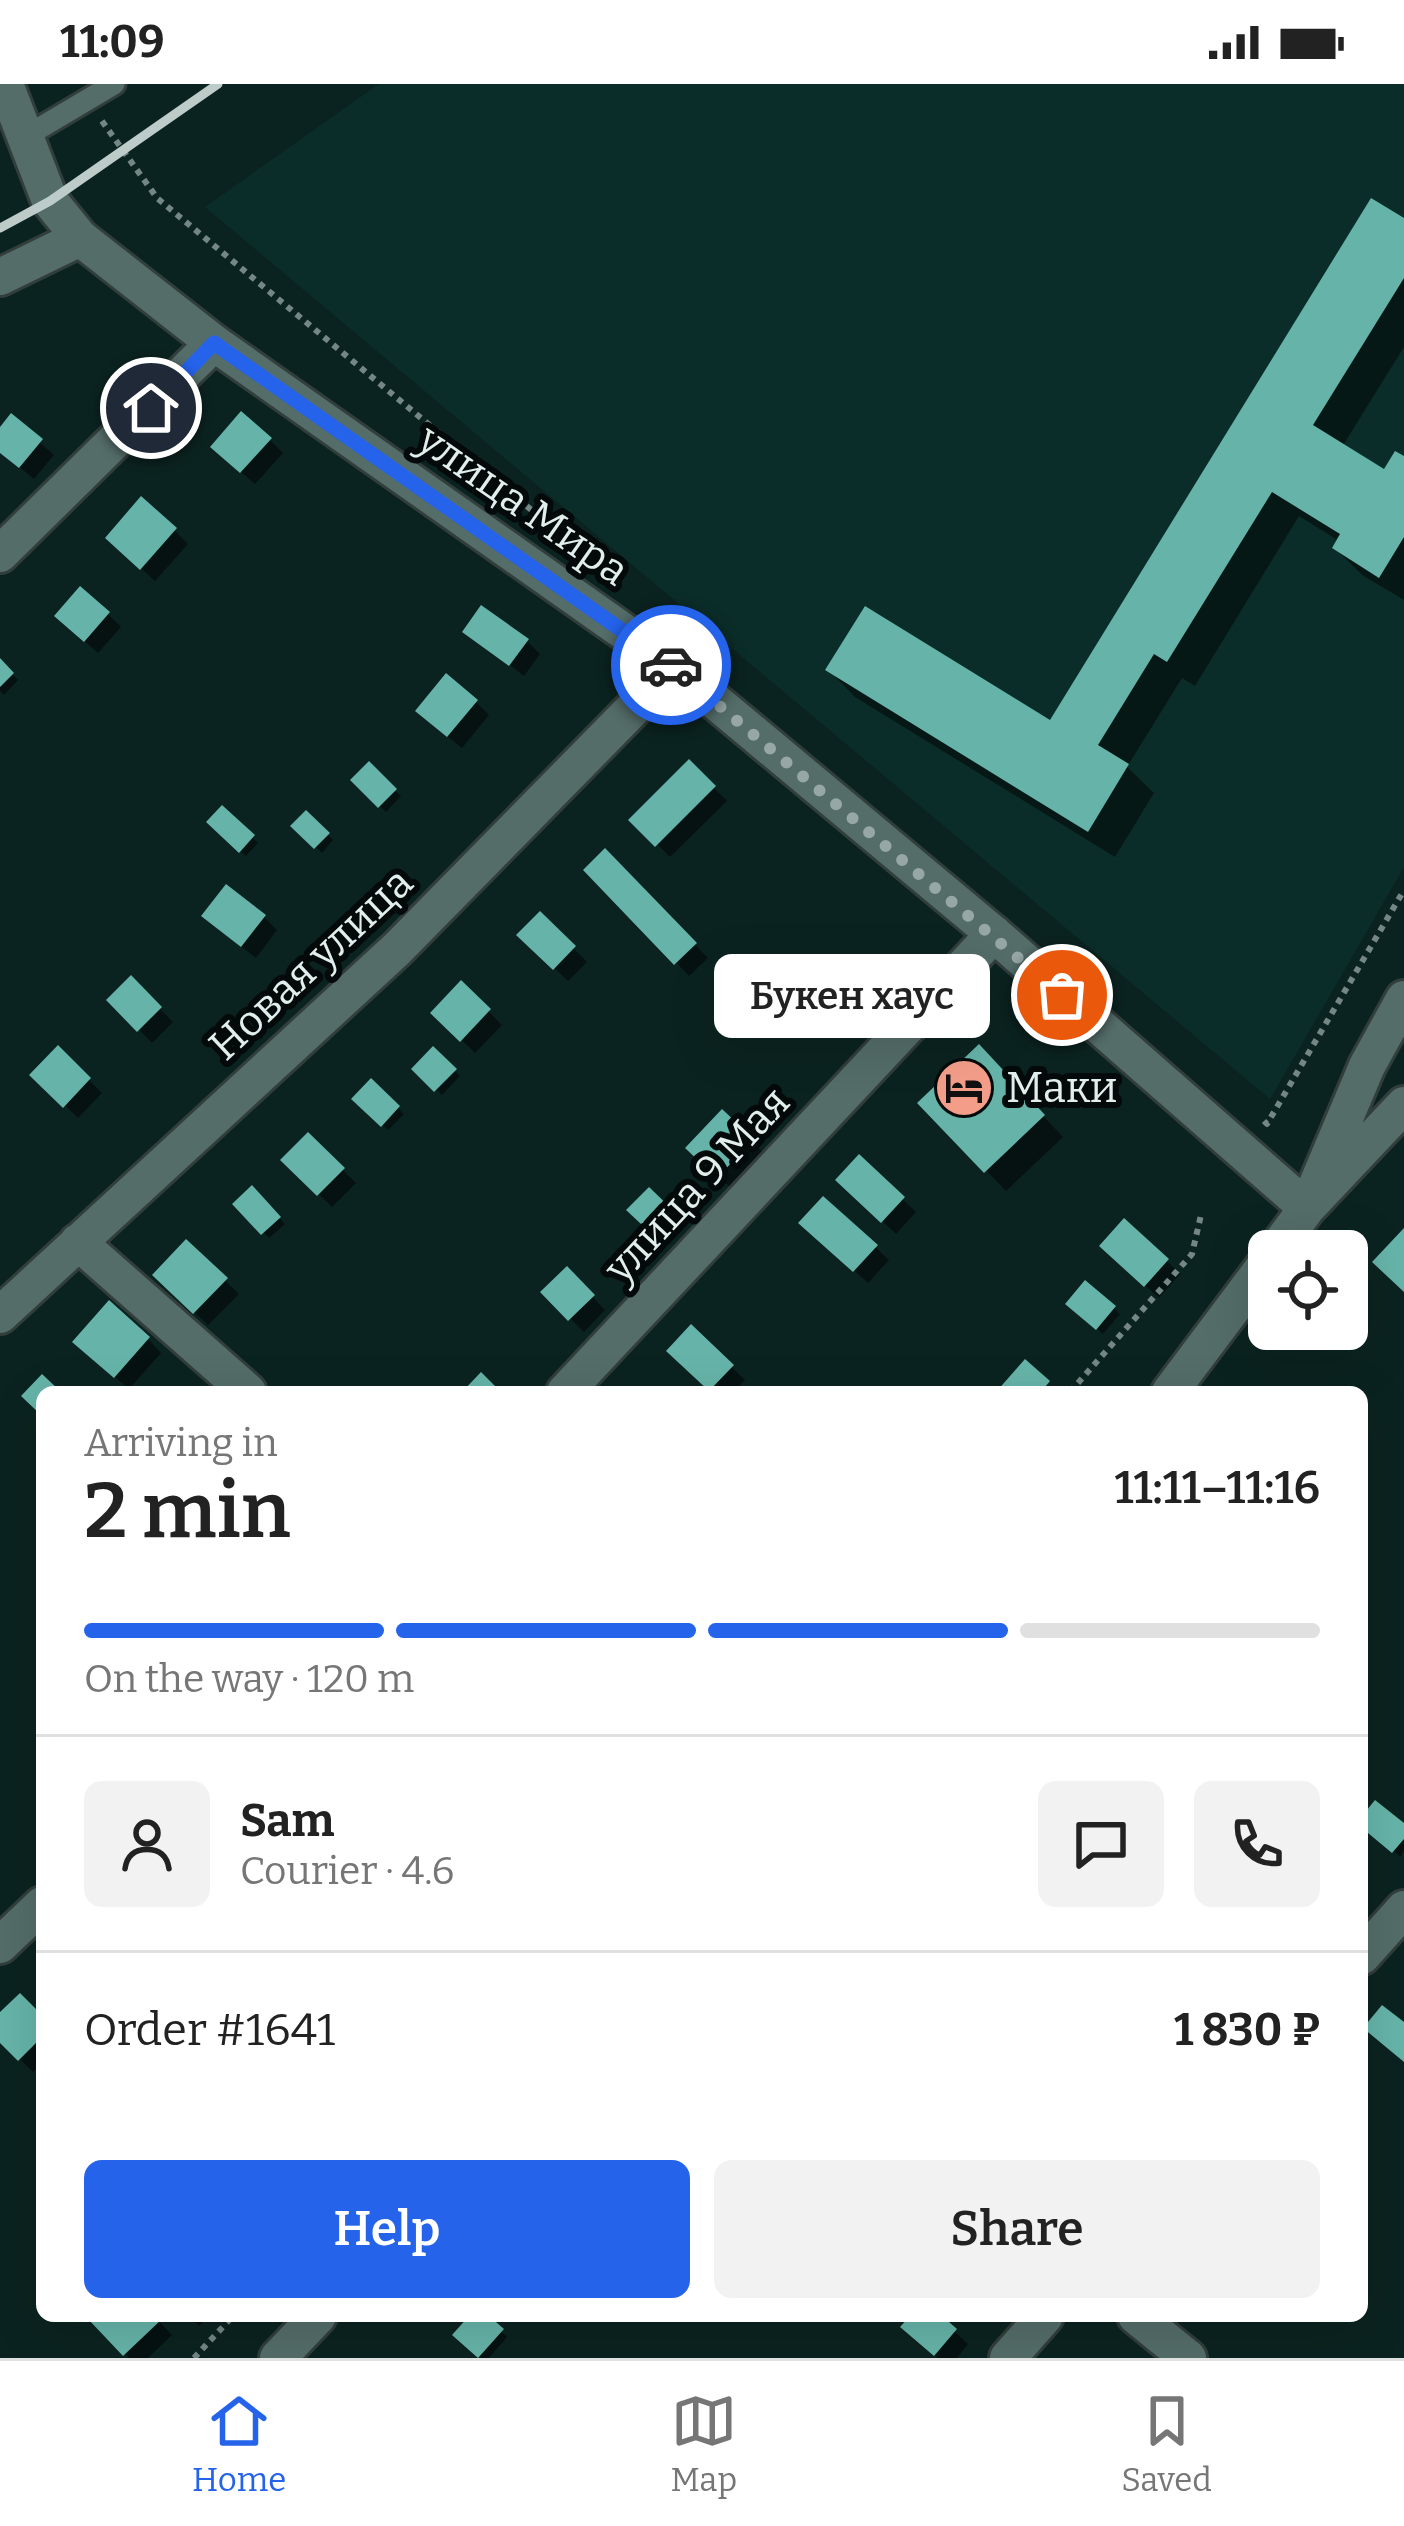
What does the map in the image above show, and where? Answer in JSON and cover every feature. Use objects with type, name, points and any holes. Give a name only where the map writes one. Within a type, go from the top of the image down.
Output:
[{"type":"street","name":"улица Мира","points":[[10,108],[50,200],[80,238],[214,343],[674,667],[994,934],[1307,1208]]},
{"type":"street","points":[[0,277],[80,238]]},
{"type":"street","points":[[0,554],[214,343]]},
{"type":"street","name":"Новая улица","points":[[0,1315],[397,949],[674,667]]},
{"type":"street","name":"улица 9 Мая","points":[[571,1386],[994,934]]},
{"type":"street","points":[[1307,1208],[1367,1066],[1404,999]]},
{"type":"street","points":[[1291,1230],[1404,1105]]},
{"type":"street","points":[[78,1242],[241,1386]]},
{"type":"street","points":[[1174,1386],[1248,1288]]},
{"type":"street","points":[[1368,1950],[1404,1909]]},
{"type":"street","points":[[0,1946],[36,1912]]},
{"type":"street","points":[[278,2358],[313,2322]]},
{"type":"street","points":[[1008,2358],[1040,2322]]},
{"type":"street","points":[[1143,2322],[1188,2358]]},
{"type":"lane","points":[[10,108],[114,84]]},
{"type":"path","points":[[1268,1124],[1404,890]]},
{"type":"path","points":[[1075,1386],[1192,1254],[1201,1215]]},
{"type":"path","points":[[194,2358],[227,2322]]},
{"type":"shaded area","points":[[379,84],[1404,84],[1404,867],[1270,1099],[205,207]]},
{"type":"building","points":[[1371,198],[1404,218],[1404,278],[1313,425],[1384,469],[1395,451],[1404,456],[1404,537],[1379,578],[1332,548],[1340,534],[1272,492],[1167,662],[1154,654],[1098,745],[1129,764],[1088,832],[825,670],[865,606],[1050,720]]},
{"type":"building","points":[[241,411],[272,438],[240,473],[210,447]]},
{"type":"building","points":[[11,413],[43,439],[19,468],[0,453],[0,427]]},
{"type":"building","points":[[141,496],[177,528],[140,570],[105,538]]},
{"type":"building","points":[[80,586],[110,612],[84,642],[54,616]]},
{"type":"building","points":[[481,605],[529,639],[509,666],[462,632]]},
{"type":"building","points":[[0,658],[14,673],[0,687]]},
{"type":"building","points":[[446,673],[478,700],[447,737],[415,711]]},
{"type":"building","points":[[689,759],[716,786],[655,847],[628,820]]},
{"type":"building","points":[[369,761],[397,789],[378,808],[350,780]]},
{"type":"building","points":[[222,805],[255,835],[239,853],[206,822]]},
{"type":"building","points":[[306,810],[330,833],[314,849],[290,826]]},
{"type":"building","points":[[605,848],[697,943],[674,965],[583,870]]},
{"type":"building","points":[[226,884],[266,915],[241,947],[201,916]]},
{"type":"building","points":[[540,911],[576,946],[553,970],[516,935]]},
{"type":"building","points":[[884,960],[912,984],[870,1032],[842,1007]]},
{"type":"building","points":[[131,975],[162,1007],[137,1032],[106,1000]]},
{"type":"building","points":[[461,980],[491,1009],[460,1042],[430,1013]]},
{"type":"building","points":[[979,1044],[1045,1115],[984,1173],[917,1103]]},
{"type":"building","points":[[58,1045],[91,1078],[63,1108],[29,1075]]},
{"type":"building","points":[[433,1046],[457,1069],[434,1092],[411,1069]]},
{"type":"building","points":[[371,1078],[400,1106],[381,1127],[351,1099]]},
{"type":"building","points":[[722,1109],[754,1139],[717,1178],[685,1148]]},
{"type":"building","points":[[308,1132],[345,1168],[317,1196],[280,1160]]},
{"type":"building","points":[[859,1154],[905,1197],[881,1223],[835,1180]]},
{"type":"building","points":[[252,1185],[281,1217],[261,1235],[232,1204]]},
{"type":"building","points":[[649,1187],[677,1214],[655,1237],[626,1210]]},
{"type":"building","points":[[823,1196],[878,1245],[853,1272],[798,1223]]},
{"type":"building","points":[[1124,1218],[1169,1259],[1144,1287],[1099,1246]]},
{"type":"building","points":[[1404,1228],[1404,1292],[1372,1262]]},
{"type":"building","points":[[186,1239],[228,1278],[193,1314],[152,1275]]},
{"type":"building","points":[[567,1266],[595,1295],[568,1321],[540,1292]]},
{"type":"building","points":[[1085,1280],[1116,1306],[1096,1330],[1065,1304]]},
{"type":"building","points":[[109,1300],[150,1337],[114,1378],[72,1342]]},
{"type":"building","points":[[691,1324],[734,1365],[714,1386],[704,1386],[666,1351]]},
{"type":"building","points":[[1025,1359],[1050,1381],[1046,1386],[1001,1386]]},
{"type":"building","points":[[481,1372],[495,1386],[468,1386]]},
{"type":"building","points":[[42,1374],[55,1386],[36,1386],[36,1410],[21,1396]]},
{"type":"building","points":[[1375,1800],[1404,1823],[1404,1839],[1392,1853],[1368,1833],[1368,1809]]},
{"type":"building","points":[[20,1993],[36,2009],[36,2043],[18,2061],[0,2043],[0,2012]]},
{"type":"building","points":[[1382,2005],[1404,2022],[1404,2062],[1368,2032],[1368,2022]]},
{"type":"building","points":[[91,2322],[159,2322],[123,2356]]},
{"type":"building","points":[[464,2322],[496,2322],[504,2329],[478,2358],[452,2335]]},
{"type":"building","points":[[905,2322],[949,2322],[957,2329],[934,2356],[900,2327]]},
{"type":"railway","points":[[0,228],[50,201],[218,84]]},
{"type":"way so far","points":[[671,665],[1062,995]]},
{"type":"place","name":"Букен хаус","points":[[1062,995]]},
{"type":"place","name":"Маки","points":[[964,1088]]},
{"type":"route","points":[[151,408],[214,343],[671,665]]}]
